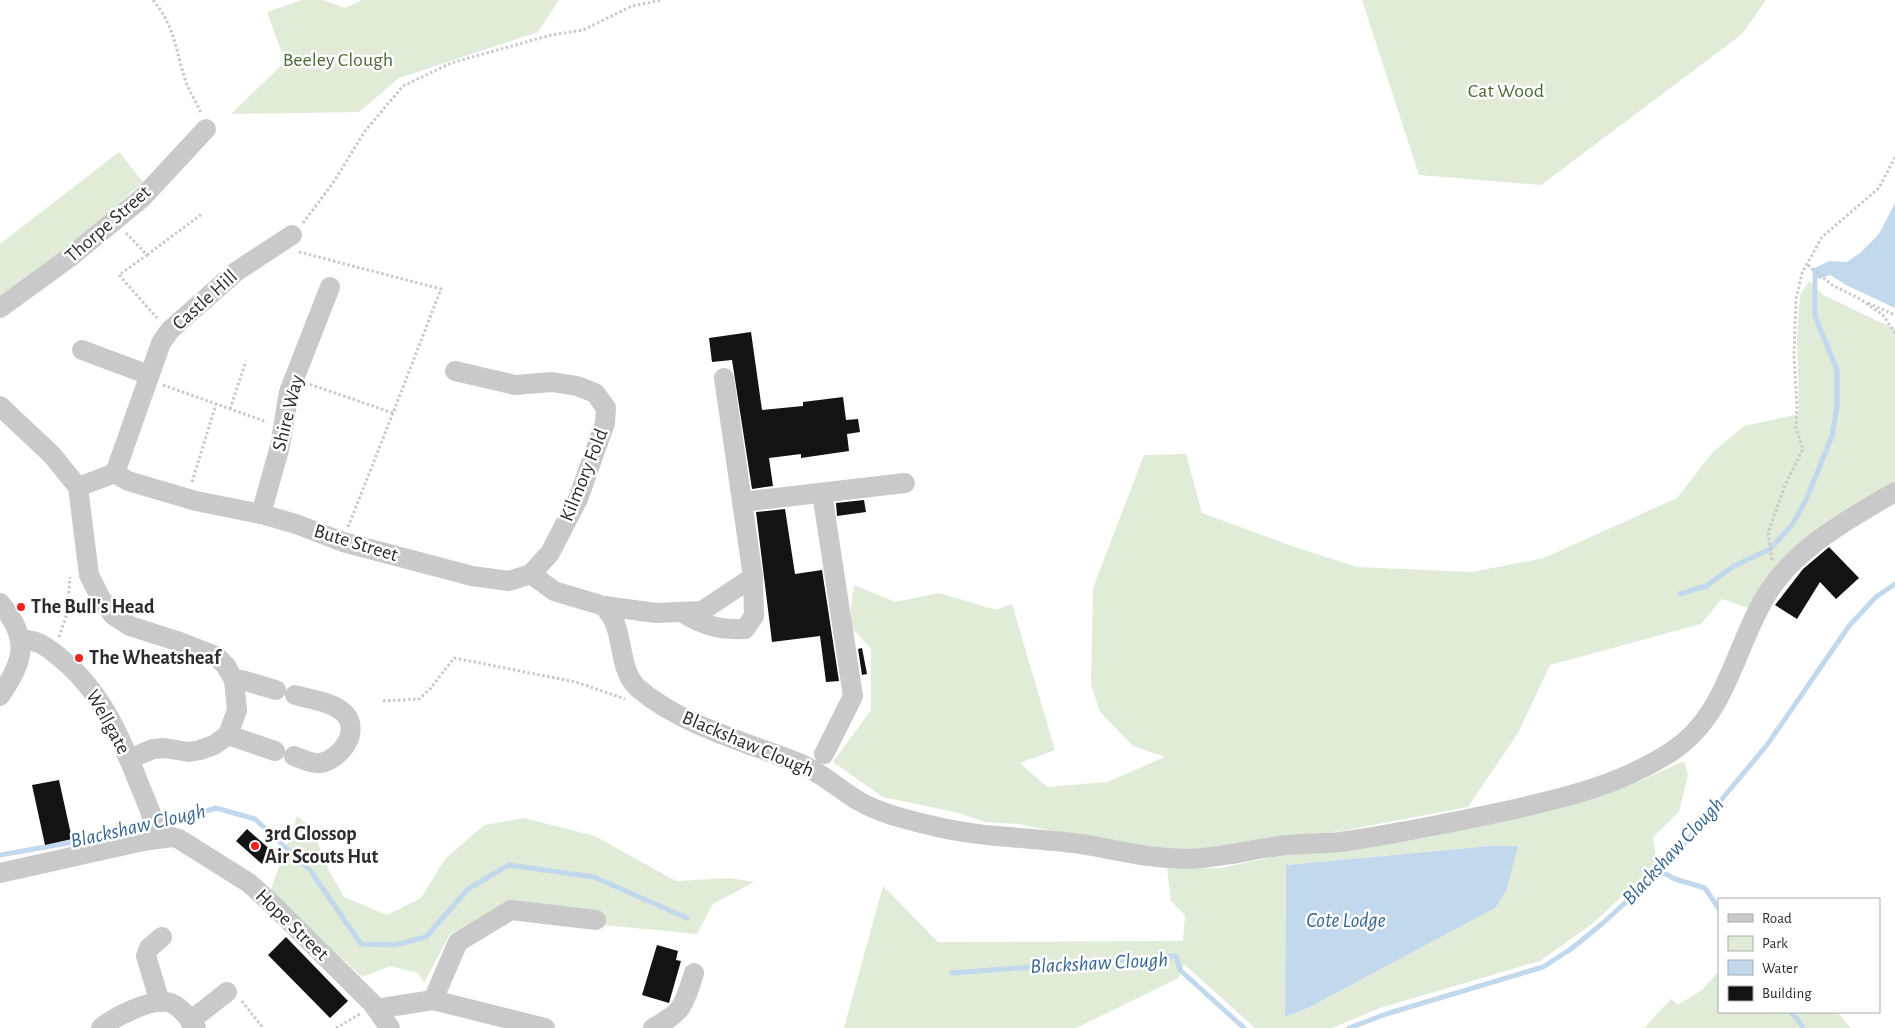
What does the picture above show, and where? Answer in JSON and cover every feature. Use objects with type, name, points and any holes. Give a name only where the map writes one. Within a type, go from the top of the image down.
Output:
[{"type":"street","name":"Thorpe Street","points":[[0,308],[69,258],[142,198],[206,129]]},
{"type":"street","name":"Castle Hill","points":[[115,473],[161,343],[170,330],[237,270],[292,235]]},
{"type":"street","name":"Shire Way","points":[[261,514],[284,428],[289,392],[330,287]]},
{"type":"street","points":[[82,350],[149,377]]},
{"type":"street","name":"Kilmory Fold","points":[[455,371],[515,385],[552,382],[577,386],[595,393],[606,408],[605,423],[578,499],[550,553],[531,574]]},
{"type":"street","points":[[682,612],[695,620],[724,630],[745,629],[754,616],[753,577],[724,378]]},
{"type":"street","points":[[0,406],[52,455],[78,487],[89,574],[100,597],[113,615],[130,626],[216,656],[226,666],[234,680],[237,710],[228,735],[214,745],[200,750],[189,752],[164,748],[153,749],[129,759]]},
{"type":"street","points":[[78,487],[115,473]]},
{"type":"street","name":"Bute Street","points":[[115,473],[128,481],[186,498],[261,514],[296,524],[343,542],[472,576],[509,581],[531,574]]},
{"type":"street","points":[[742,502],[905,483]]},
{"type":"street","name":"Blackshaw Clough","points":[[604,606],[614,621],[621,656],[635,686],[664,707],[746,744],[802,764],[878,810],[927,825],[980,836],[1083,845],[1145,857],[1214,858],[1275,846],[1335,842],[1429,829],[1574,795],[1610,783],[1646,767],[1690,738],[1707,718],[1721,696],[1758,608],[1772,586],[1801,554],[1895,492]]},
{"type":"street","points":[[822,493],[853,696],[824,754]]},
{"type":"street","points":[[531,574],[554,591],[604,606],[656,614],[702,611],[753,577]]},
{"type":"street","points":[[0,603],[8,612],[21,640],[21,654],[16,673],[0,696]]},
{"type":"street","name":"Wellgate","points":[[21,640],[31,639],[49,649],[68,664],[100,700],[129,759],[156,831]]},
{"type":"street","points":[[228,735],[313,763],[326,761],[347,744],[351,734],[350,722],[345,713],[335,707],[242,680],[234,680]]},
{"type":"street","points":[[0,873],[156,831]]},
{"type":"street","name":"Hope Street","points":[[156,831],[179,839],[249,883],[374,1006],[390,1028]]},
{"type":"street","points":[[433,1000],[458,942],[511,910],[596,920]]},
{"type":"street","points":[[160,1002],[146,956],[148,948],[162,937]]},
{"type":"street","points":[[653,1028],[676,1015],[686,999],[694,973]]},
{"type":"street","points":[[101,1028],[110,1021],[150,1003],[160,1002],[168,1002],[180,1008],[193,1024],[221,997]]},
{"type":"street","points":[[374,1006],[433,1000],[545,1028]]},
{"type":"path","points":[[153,0],[164,14],[178,50],[186,82],[201,112],[206,129]]},
{"type":"path","points":[[292,235],[333,183],[365,131],[403,86],[451,63],[551,35],[583,30],[632,6],[662,0]]},
{"type":"path","points":[[1784,574],[1772,562],[1768,533],[1785,485],[1803,449],[1796,428],[1797,408],[1794,355],[1796,299],[1800,280],[1822,238],[1879,188],[1895,157]]},
{"type":"path","points":[[170,330],[119,275],[202,214]]},
{"type":"path","points":[[114,220],[147,255]]},
{"type":"path","points":[[275,245],[441,289],[343,542]]},
{"type":"path","points":[[1808,265],[1832,285],[1895,315]]},
{"type":"path","points":[[1860,299],[1883,315],[1895,333]]},
{"type":"path","points":[[230,409],[246,361]]},
{"type":"path","points":[[149,377],[216,404],[284,428]]},
{"type":"path","points":[[294,379],[393,413]]},
{"type":"path","points":[[186,498],[216,404]]},
{"type":"path","points":[[49,649],[62,631],[67,614],[71,590],[70,574]]},
{"type":"path","points":[[382,701],[419,699],[430,689],[454,658],[576,682],[614,697],[632,700]]},
{"type":"path","points":[[221,997],[232,988],[263,1028]]},
{"type":"path","points":[[336,1028],[374,1006]]},
{"type":"green space","name":"Beeley Clough","points":[[302,0],[323,0],[345,8],[362,0],[559,0],[538,32],[399,78],[359,112],[231,114],[285,62],[267,12]]},
{"type":"green space","name":"Cat Wood","points":[[1362,0],[1766,0],[1742,34],[1541,185],[1419,175]]},
{"type":"green space","points":[[119,152],[143,182],[61,256],[0,296],[0,244]]},
{"type":"green space","points":[[1809,281],[1823,295],[1895,329],[1895,481],[1764,582],[1748,608],[1722,599],[1701,624],[1550,665],[1518,733],[1468,807],[1342,831],[1269,838],[1228,847],[1168,851],[1116,844],[1019,824],[985,822],[959,813],[883,797],[833,762],[871,710],[871,649],[849,625],[854,585],[895,602],[939,593],[996,610],[1012,604],[1055,750],[1020,763],[1047,787],[1107,782],[1165,757],[1133,746],[1100,712],[1091,685],[1093,588],[1144,455],[1186,454],[1202,513],[1292,546],[1357,567],[1472,572],[1544,558],[1677,498],[1712,453],[1744,426],[1799,414],[1797,339],[1800,295]]},
{"type":"green space","points":[[1684,761],[1688,775],[1679,812],[1653,837],[1657,864],[1592,924],[1540,961],[1380,1008],[1332,1028],[1255,1028],[1184,964],[1179,978],[1076,1028],[844,1028],[883,886],[938,942],[1183,941],[1185,915],[1171,901],[1167,869],[1221,868],[1273,857],[1427,838],[1587,800],[1640,781]],"holes":[[[1490,846],[1518,846],[1495,908],[1308,1008],[1285,1017],[1286,865]]]},
{"type":"green space","points":[[297,816],[312,828],[328,869],[344,897],[387,915],[421,898],[445,859],[484,825],[524,818],[595,836],[676,881],[731,878],[754,882],[713,904],[697,934],[603,925],[507,903],[450,934],[424,983],[418,973],[390,966],[362,977],[270,892]]},
{"type":"green space","points":[[1718,972],[1718,1013],[1838,1013],[1851,1028],[1644,1028],[1671,999],[1678,1005],[1702,990]]},
{"type":"water","points":[[1895,203],[1895,308],[1846,285],[1830,275],[1819,279],[1811,270],[1829,261],[1847,262],[1860,253],[1879,234]]},
{"type":"water","name":"Cote Lodge","points":[[1490,846],[1518,846],[1506,891],[1495,908],[1308,1008],[1285,1017],[1286,865]]},
{"type":"building","points":[[751,332],[762,410],[803,406],[803,402],[843,397],[846,420],[858,419],[860,432],[847,434],[849,451],[801,458],[801,454],[769,458],[773,486],[752,489],[732,360],[712,362],[709,338]]},
{"type":"building","points":[[864,500],[866,512],[837,516],[836,503]]},
{"type":"building","points":[[785,509],[795,574],[822,570],[839,681],[826,682],[820,636],[772,642],[756,512]]},
{"type":"building","points":[[1829,547],[1859,578],[1836,599],[1820,582],[1797,619],[1775,605],[1803,569]]},
{"type":"building","points":[[862,648],[867,674],[862,675],[858,649]]},
{"type":"building","points":[[59,780],[72,839],[45,845],[32,785]]},
{"type":"building","name":"3rd Glossop Air Scouts Hut","points":[[247,829],[273,852],[262,864],[236,841]]},
{"type":"building","points":[[286,937],[348,1001],[330,1018],[268,955]]},
{"type":"building","points":[[657,945],[678,951],[676,960],[681,961],[669,1003],[642,995]]},
{"type":"waterway","points":[[1680,594],[1706,586],[1734,566],[1770,549],[1792,525],[1806,500],[1832,436],[1837,407],[1837,370],[1815,316],[1815,274],[1820,273]]},
{"type":"waterway","name":"Blackshaw Clough","points":[[1349,1028],[1386,1014],[1543,967],[1571,949],[1603,923],[1659,872],[1702,823],[1767,745],[1849,626],[1876,597],[1895,584]]},
{"type":"waterway","name":"Blackshaw Clough","points":[[160,825],[216,808],[255,819],[310,870],[361,944],[394,945],[426,937],[468,889],[509,865],[594,877],[687,918]]},
{"type":"waterway","name":"Blackshaw Clough","points":[[0,855],[152,828]]},
{"type":"waterway","points":[[1660,871],[1675,879],[1705,888],[1718,908]]},
{"type":"waterway","name":"Blackshaw Clough","points":[[952,973],[1176,956],[1180,970],[1244,1028]]},
{"type":"waterway","points":[[1792,1013],[1804,1028]]},
{"type":"place","name":"The Bull's Head","points":[[21,607]]},
{"type":"place","name":"The Wheatsheaf","points":[[79,658]]},
{"type":"place","name":"3rd Glossop Air Scouts Hut","points":[[255,846]]}]
